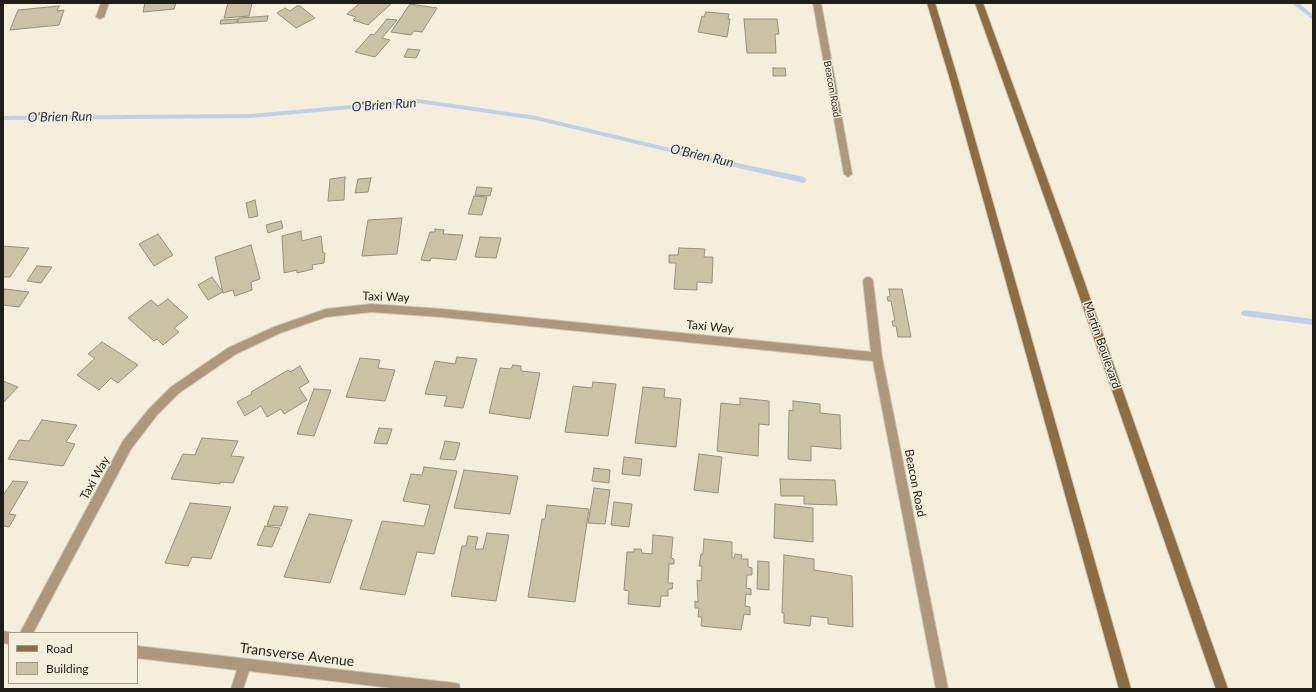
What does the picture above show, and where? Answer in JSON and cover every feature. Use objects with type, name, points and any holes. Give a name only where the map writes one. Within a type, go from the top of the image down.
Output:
[{"type":"main road","points":[[931,3],[954,76],[1125,689]]},
{"type":"main road","name":"Martin Boulevard","points":[[979,3],[1071,258],[1222,689]]},
{"type":"street","points":[[100,18],[105,3]]},
{"type":"street","name":"Beacon Road","points":[[817,3],[848,174]]},
{"type":"street","name":"Beacon Road","points":[[868,281],[877,357],[942,689]]},
{"type":"street","name":"Taxi Way","points":[[27,632],[127,445],[153,412],[175,390],[232,351],[277,330],[326,313],[372,308],[442,313],[877,357]]},
{"type":"street","name":"Transverse Avenue","points":[[138,652],[454,689]]},
{"type":"street","points":[[237,689],[246,664]]},
{"type":"building","points":[[145,3],[176,3],[174,9],[143,12]]},
{"type":"building","points":[[228,3],[252,3],[249,16],[224,18]]},
{"type":"building","points":[[360,3],[392,3],[368,25],[353,20],[356,17],[347,14]]},
{"type":"building","points":[[410,4],[437,8],[422,32],[414,31],[411,35],[391,32]]},
{"type":"building","points":[[59,6],[57,11],[64,10],[59,25],[10,30],[18,10]]},
{"type":"building","points":[[297,6],[300,6],[315,18],[296,28],[277,13],[285,8],[290,11]]},
{"type":"building","points":[[706,12],[729,14],[728,19],[730,19],[727,37],[698,32],[702,16],[704,17]]},
{"type":"building","points":[[268,16],[267,21],[237,23],[239,18]]},
{"type":"building","points":[[238,19],[236,23],[220,24],[221,20]]},
{"type":"building","points":[[387,19],[397,20],[382,38],[390,40],[375,57],[355,52],[371,34],[374,35]]},
{"type":"building","points":[[744,19],[777,19],[779,34],[775,34],[776,53],[747,53]]},
{"type":"building","points":[[408,49],[420,50],[416,58],[404,57]]},
{"type":"building","points":[[773,68],[785,68],[786,76],[773,76]]},
{"type":"building","points":[[345,177],[344,200],[328,201],[330,179]]},
{"type":"building","points":[[371,178],[368,192],[355,193],[358,179]]},
{"type":"building","points":[[477,187],[492,188],[490,196],[475,195]]},
{"type":"building","points":[[474,196],[487,197],[482,215],[468,214]]},
{"type":"building","points":[[255,200],[258,216],[249,218],[246,203]]},
{"type":"building","points":[[402,218],[397,254],[362,256],[368,220]]},
{"type":"building","points":[[281,221],[283,228],[268,233],[266,225]]},
{"type":"building","points":[[435,229],[444,230],[443,234],[463,235],[456,260],[431,258],[430,261],[421,260],[430,232],[435,232]]},
{"type":"building","points":[[301,231],[302,241],[321,236],[323,253],[325,253],[324,263],[312,265],[313,269],[297,273],[297,270],[284,273],[282,236]]},
{"type":"building","points":[[158,234],[173,255],[154,266],[139,244]]},
{"type":"building","points":[[480,237],[501,238],[496,258],[475,257]]},
{"type":"building","points":[[251,245],[260,279],[251,282],[252,290],[235,296],[233,290],[223,293],[215,257]]},
{"type":"building","points":[[3,246],[29,248],[10,277],[3,277]]},
{"type":"building","points":[[679,248],[705,249],[704,257],[713,257],[712,283],[697,282],[697,290],[674,289],[676,263],[669,263],[669,255],[678,255]]},
{"type":"building","points":[[37,266],[52,267],[41,283],[27,281]]},
{"type":"building","points":[[212,277],[223,292],[208,300],[198,285]]},
{"type":"building","points":[[5,289],[29,292],[19,307],[3,305],[3,291]]},
{"type":"building","points":[[889,289],[902,289],[911,337],[898,337],[896,326],[893,326],[892,321],[895,321],[891,301],[888,301],[887,297],[890,296]]},
{"type":"building","points":[[168,299],[188,317],[174,328],[179,332],[163,345],[157,339],[154,341],[128,318],[151,300],[158,306]]},
{"type":"building","points":[[102,342],[138,365],[118,383],[111,378],[99,390],[77,375],[95,358],[88,354]]},
{"type":"building","points":[[457,357],[477,359],[463,408],[444,406],[447,396],[425,394],[435,361],[455,364]]},
{"type":"building","points":[[360,358],[380,360],[378,368],[395,370],[385,401],[346,397]]},
{"type":"building","points":[[513,365],[521,366],[521,371],[540,373],[530,419],[489,413],[500,368],[511,369]]},
{"type":"building","points":[[300,366],[309,382],[299,388],[307,400],[284,414],[281,409],[267,417],[261,406],[245,416],[237,402],[288,370],[290,372]]},
{"type":"building","points":[[3,381],[18,387],[3,403]]},
{"type":"building","points":[[593,382],[616,384],[608,436],[565,432],[573,386],[592,388]]},
{"type":"building","points":[[643,387],[665,389],[664,397],[681,399],[676,447],[635,443]]},
{"type":"building","points":[[314,389],[331,390],[314,436],[297,434]]},
{"type":"building","points":[[740,398],[769,401],[769,425],[759,424],[758,456],[717,451],[721,403],[740,405]]},
{"type":"building","points":[[793,401],[820,404],[820,413],[840,415],[841,449],[811,446],[811,461],[788,459],[789,410],[793,411]]},
{"type":"building","points":[[42,420],[77,425],[66,442],[75,444],[63,466],[8,459],[19,440],[29,441]]},
{"type":"building","points":[[379,428],[392,429],[387,444],[374,443]]},
{"type":"building","points":[[202,438],[238,441],[231,456],[244,457],[233,483],[220,482],[220,484],[171,479],[183,454],[195,455]]},
{"type":"building","points":[[445,441],[460,443],[455,460],[440,459]]},
{"type":"building","points":[[699,454],[722,457],[718,493],[694,490]]},
{"type":"building","points":[[624,457],[642,459],[640,476],[622,474]]},
{"type":"building","points":[[424,467],[457,471],[434,554],[417,552],[405,595],[360,589],[382,521],[424,526],[430,505],[403,501],[411,474],[422,475]]},
{"type":"building","points":[[594,468],[610,470],[609,483],[592,481]]},
{"type":"building","points":[[464,470],[518,476],[510,514],[454,508]]},
{"type":"building","points":[[780,479],[835,480],[837,505],[804,504],[804,496],[781,496]]},
{"type":"building","points":[[13,481],[28,482],[9,514],[16,515],[9,527],[3,526],[3,494]]},
{"type":"building","points":[[594,488],[610,490],[605,524],[588,523]]},
{"type":"building","points":[[614,502],[632,504],[629,527],[611,525]]},
{"type":"building","points":[[190,503],[231,507],[211,559],[192,557],[188,566],[165,563]]},
{"type":"building","points":[[775,504],[813,508],[813,542],[774,538]]},
{"type":"building","points":[[547,505],[589,509],[575,602],[528,597],[542,519],[545,519]]},
{"type":"building","points":[[274,506],[288,507],[281,526],[267,525]]},
{"type":"building","points":[[309,514],[352,520],[330,583],[284,577]]},
{"type":"building","points":[[265,526],[280,528],[272,547],[257,545]]},
{"type":"building","points":[[487,533],[509,535],[496,601],[451,596],[462,546],[466,546],[468,536],[478,537],[475,549],[483,549]]},
{"type":"building","points":[[653,535],[673,537],[671,558],[674,559],[674,564],[669,564],[668,583],[673,583],[672,589],[668,589],[668,596],[661,596],[660,607],[628,604],[629,591],[624,590],[627,552],[634,552],[634,549],[641,549],[642,553],[652,554]]},
{"type":"building","points":[[704,539],[732,542],[732,558],[734,558],[735,554],[742,555],[741,559],[748,559],[748,567],[752,568],[752,575],[747,575],[746,588],[751,589],[751,595],[746,594],[745,606],[750,607],[750,615],[744,614],[741,630],[701,626],[702,617],[698,617],[699,608],[695,608],[695,601],[698,602],[697,580],[701,581],[702,566],[699,566],[701,554],[703,554]]},
{"type":"building","points":[[784,555],[814,559],[814,570],[852,576],[853,627],[828,624],[828,618],[811,616],[810,626],[784,623],[784,613],[782,613]]},
{"type":"building","points":[[758,561],[769,562],[769,590],[757,589]]},
{"type":"waterway","points":[[1295,3],[1313,18]]},
{"type":"waterway","name":"O'Brien Run","points":[[3,118],[251,116],[418,101],[536,118],[699,157],[804,180]]},
{"type":"waterway","name":"O'Brien Run","points":[[1245,313],[1313,322]]}]
